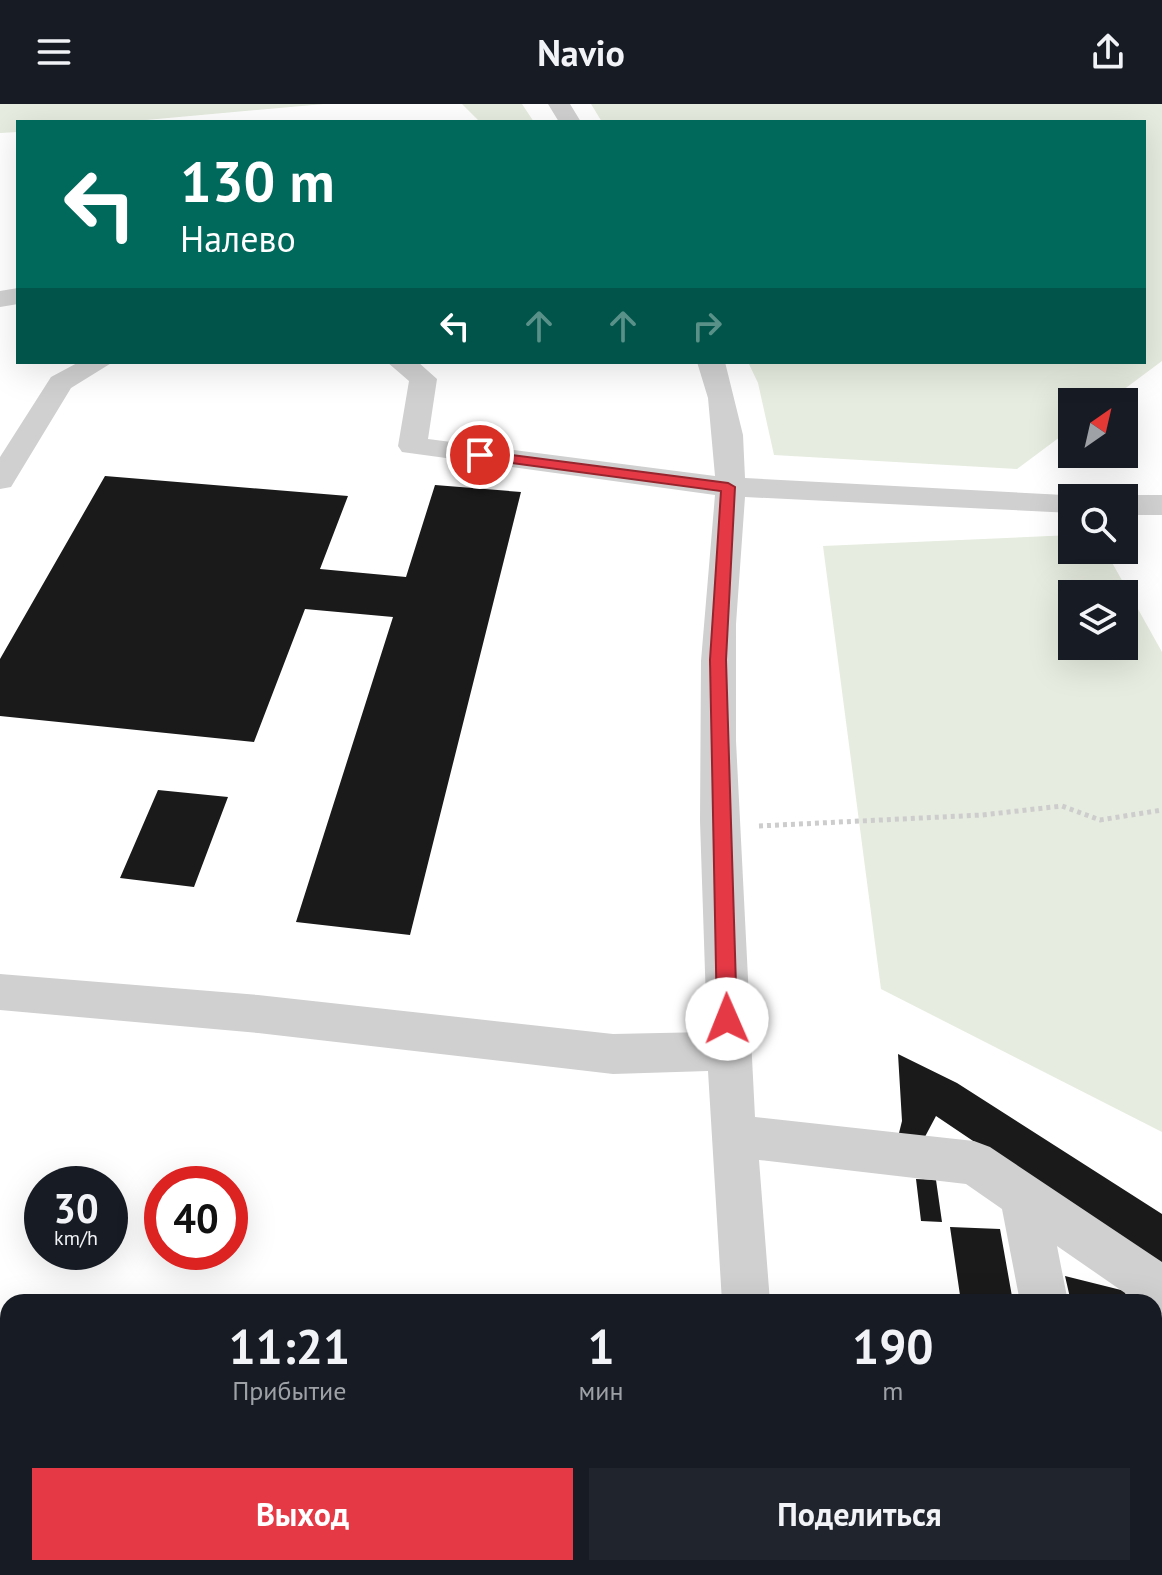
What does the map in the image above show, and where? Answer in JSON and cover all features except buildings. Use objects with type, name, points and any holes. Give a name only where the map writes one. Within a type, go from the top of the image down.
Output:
[{"type":"street","points":[[0,480],[61,383],[95,364]]},
{"type":"street","points":[[404,364],[423,379],[412,446],[728,487],[1058,502]]},
{"type":"street","points":[[712,364],[723,391],[730,430],[718,660],[728,1051],[745,1294]]},
{"type":"street","points":[[1138,505],[1162,505]]},
{"type":"street","points":[[0,992],[258,1014],[613,1054],[728,1051]]},
{"type":"street","points":[[734,1136],[974,1163],[1162,1290]]},
{"type":"street","points":[[1023,1197],[1042,1294]]},
{"type":"path","points":[[722,827],[982,815],[1062,806],[1100,820],[1162,810]]},
{"type":"shaded area","points":[[0,104],[324,104],[146,120],[16,120],[16,132],[0,133]]},
{"type":"shaded area","points":[[462,104],[522,104],[533,120],[478,120]]},
{"type":"shaded area","points":[[591,104],[1162,104],[1162,361],[1126,388],[1058,388],[1058,438],[1017,469],[774,455],[758,383],[749,364],[1146,364],[1146,120],[601,120]]},
{"type":"shaded area","points":[[1058,536],[1058,564],[1113,564],[1122,580],[1058,580],[1058,660],[1138,660],[1138,609],[1162,652],[1162,1132],[881,989],[823,546]]},
{"type":"route","points":[[480,455],[728,487],[718,660],[727,1019]]}]
